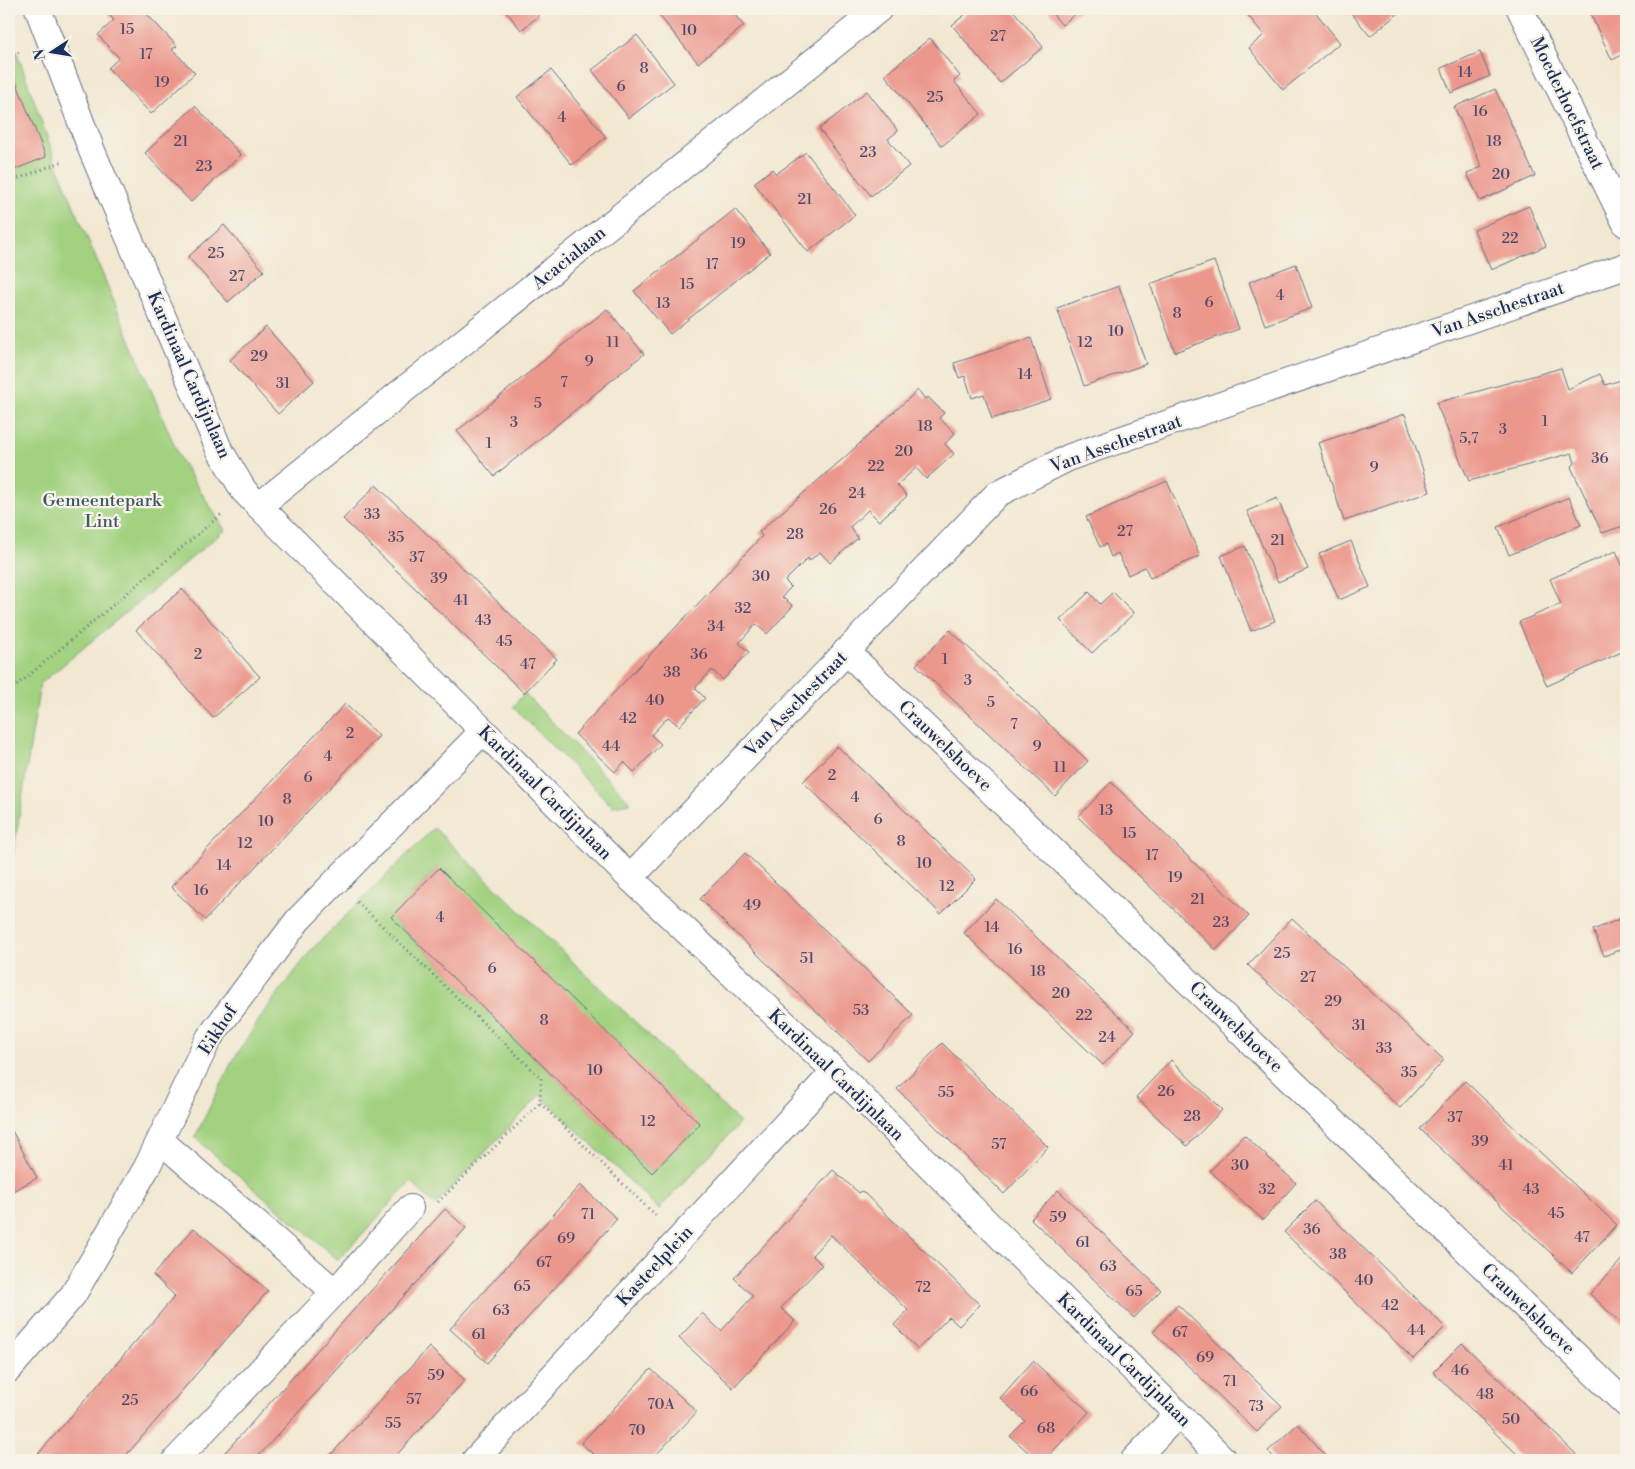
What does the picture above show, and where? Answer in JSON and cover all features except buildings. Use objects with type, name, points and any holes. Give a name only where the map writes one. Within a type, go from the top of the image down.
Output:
[{"type":"street","name":"Kardinaal Cardijnlaan","points":[[38,9],[92,151],[219,449],[251,499],[630,878],[835,1071],[1224,1460]]},
{"type":"street","name":"Acacialaan","points":[[251,499],[879,9]]},
{"type":"street","name":"Moederhoefstraat","points":[[1520,9],[1626,224]]},
{"type":"street","name":"Van Asschestraat","points":[[630,878],[997,494],[1062,461],[1626,266]]},
{"type":"street","name":"Crauwelshoeve","points":[[846,651],[1626,1404]]},
{"type":"street","name":"Eikhof","points":[[9,1369],[73,1295],[146,1167],[209,1038],[298,920],[482,731]]},
{"type":"street","name":"Kasteelplein","points":[[475,1460],[835,1071]]},
{"type":"street","points":[[160,1140],[335,1292]]},
{"type":"street","points":[[176,1460],[335,1292],[410,1208]]},
{"type":"street","points":[[1134,1460],[1178,1414]]},
{"type":"path","points":[[9,182],[92,151]]},
{"type":"path","points":[[9,692],[237,501],[251,499]]},
{"type":"path","points":[[336,882],[541,1078],[540,1103],[427,1212],[410,1208]]},
{"type":"path","points":[[540,1103],[679,1239]]},
{"type":"green space","name":"Gemeentepark Lint","points":[[9,30],[58,168],[180,459],[225,530],[40,684],[9,881]]},
{"type":"green space","points":[[524,693],[631,803],[612,806],[513,707]]},
{"type":"green space","points":[[434,828],[740,1123],[659,1209],[540,1095],[435,1205],[411,1182],[338,1260],[195,1137],[232,1062],[264,1012],[313,948]],"holes":[[[438,868],[699,1125],[652,1173],[391,917]]]}]
